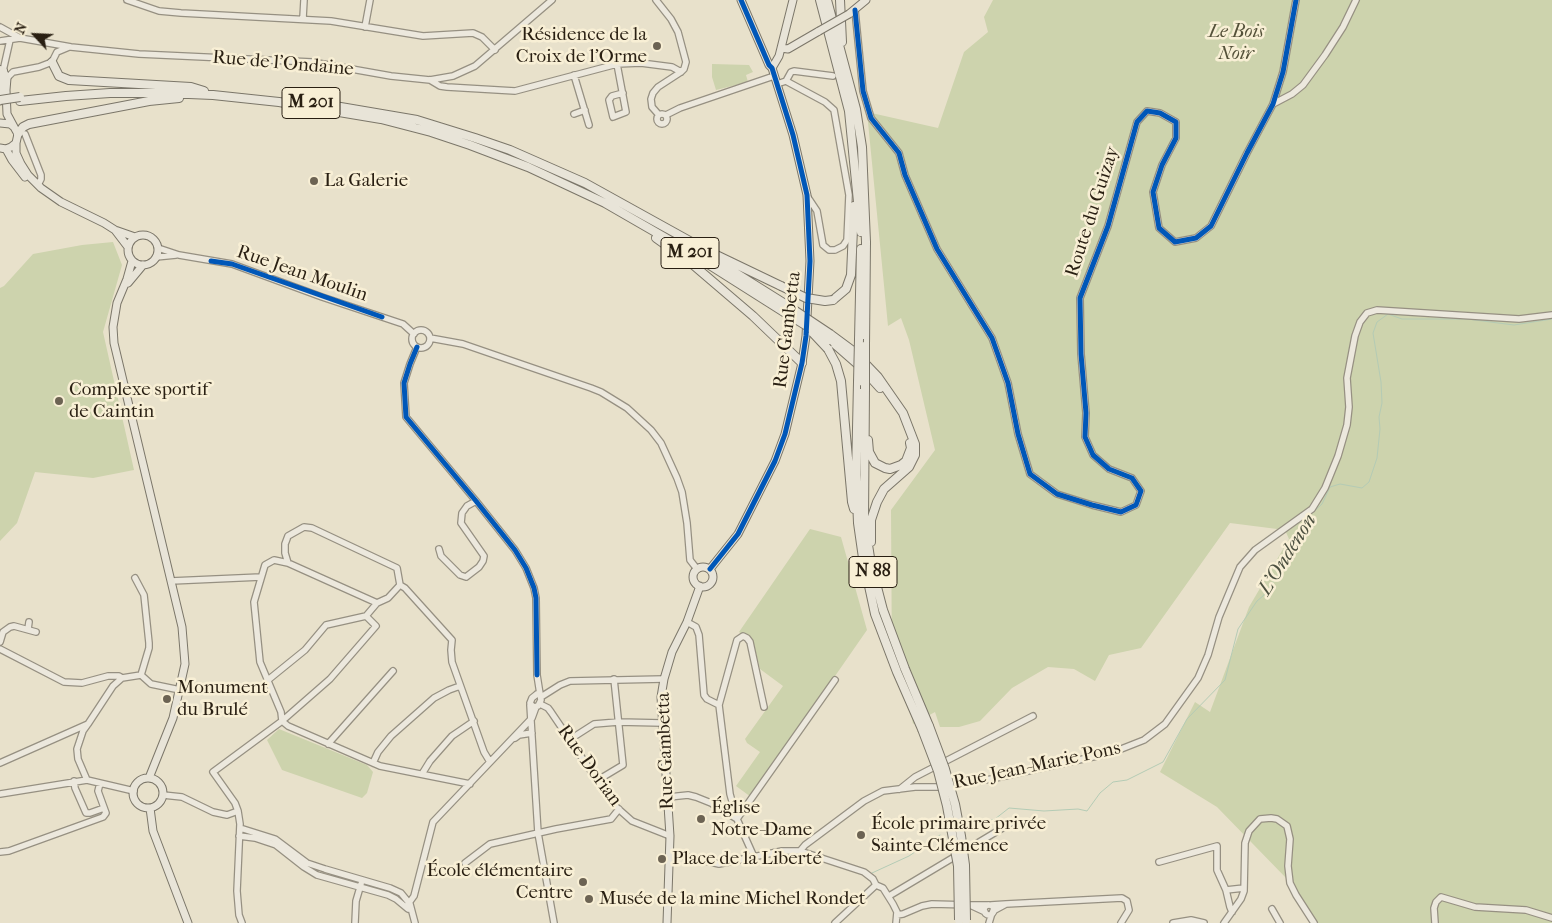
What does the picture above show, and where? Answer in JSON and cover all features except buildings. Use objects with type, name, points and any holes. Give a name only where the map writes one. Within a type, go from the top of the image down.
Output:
[{"type":"highway","name":"N 88","points":[[820,0],[842,79],[853,142],[861,251],[856,475],[862,558],[874,614],[897,672],[926,727]]},
{"type":"highway","name":"N 88","points":[[827,0],[856,109],[864,177],[867,298],[864,389],[864,519],[871,564],[882,610],[926,727],[947,806],[958,866],[962,921]]},
{"type":"highway","points":[[840,0],[843,58]]},
{"type":"highway","points":[[52,62],[59,76],[69,80],[191,87],[204,90]]},
{"type":"highway","name":"M 201","points":[[0,102],[96,90],[204,90],[275,97],[417,120],[510,150],[594,187],[678,235],[786,310]]},
{"type":"highway","name":"M 201","points":[[20,99],[110,93],[214,95],[279,102],[381,119],[470,145],[512,161],[605,203],[830,337],[862,360],[888,390],[912,431],[916,444],[915,455],[908,467],[884,489],[877,502],[871,520],[871,564]]},
{"type":"highway","points":[[19,131],[28,124],[149,101],[214,95]]},
{"type":"highway","points":[[678,235],[806,298],[824,301],[833,300],[846,289],[851,275],[854,221],[853,142]]},
{"type":"highway","points":[[605,203],[613,211],[692,263],[753,316],[802,363]]},
{"type":"highway","points":[[786,310],[818,338],[828,349],[836,364],[841,381],[852,502],[858,523]]},
{"type":"highway","name":"M 201","points":[[830,337],[884,392],[906,428],[911,448],[909,456],[896,468],[885,468],[875,463],[871,458],[864,408]]},
{"type":"main road","name":"Rue Gambetta","points":[[710,570],[738,534],[776,461],[791,414],[806,336],[810,261],[807,195],[793,135],[772,68],[741,0]]},
{"type":"main road","points":[[772,68],[779,56],[793,0]]},
{"type":"main road","points":[[781,48],[788,49],[852,12],[866,0]]},
{"type":"main road","points":[[1,70],[7,78],[7,114],[19,131],[16,143],[17,157],[28,175],[38,185]]},
{"type":"main road","points":[[0,102],[1,70]]},
{"type":"main road","points":[[0,124],[6,123],[19,131]]},
{"type":"main road","points":[[16,143],[11,147],[3,148],[21,173],[61,202],[115,230],[134,237],[139,235],[149,236],[157,243],[156,257],[153,261],[143,265],[123,289]]},
{"type":"main road","points":[[115,230],[128,248],[129,257],[132,261],[143,265]]},
{"type":"main road","points":[[128,248],[134,237]]},
{"type":"main road","points":[[132,261],[117,303],[113,327],[114,343],[182,627],[185,664],[173,718],[149,778]]},
{"type":"main road","points":[[706,568],[710,570],[713,574],[712,582],[706,586],[700,586],[694,579],[697,569],[706,568]]},
{"type":"main road","name":"Rue Gambetta","points":[[667,923],[670,836],[661,697],[672,652],[687,622],[700,586]]},
{"type":"main road","points":[[149,778],[156,780],[163,794],[159,804],[150,808],[143,807],[134,798],[134,791],[140,781],[149,778]]},
{"type":"main road","points":[[150,808],[153,831],[188,923]]},
{"type":"street","points":[[127,0],[139,2],[159,11],[303,18],[423,36],[474,33],[482,37],[495,50]]},
{"type":"street","points":[[303,18],[304,0]]},
{"type":"street","points":[[365,27],[370,0]]},
{"type":"street","name":"Rue de l'Ondaine","points":[[20,38],[71,47],[164,56],[312,62],[391,76],[430,80],[453,76],[484,59],[552,0]]},
{"type":"street","points":[[656,0],[671,19],[678,32],[686,62],[681,72],[658,87],[653,93],[651,99],[652,107],[659,115],[666,115],[680,108],[774,76]]},
{"type":"street","name":"Route du Guizay","points":[[852,12],[863,91],[871,118],[899,153],[905,175],[937,249],[992,338],[1008,384],[1018,434],[1030,474],[1057,494],[1092,506],[1121,512],[1136,505],[1141,491],[1132,478],[1109,469],[1093,455],[1085,436],[1086,413],[1081,354],[1080,298],[1108,226],[1137,122],[1147,110],[1160,113],[1176,122],[1176,138],[1162,165],[1152,192],[1159,228],[1175,242],[1196,238],[1211,226],[1273,104],[1283,72],[1296,0]]},
{"type":"street","points":[[1273,104],[1292,94],[1302,85],[1325,55],[1356,0]]},
{"type":"street","points":[[0,28],[20,38]]},
{"type":"street","points":[[0,28],[10,40],[7,58],[8,66],[13,72]]},
{"type":"street","points":[[0,41],[20,38]]},
{"type":"street","points":[[48,43],[54,52],[52,62]]},
{"type":"street","points":[[7,78],[13,72],[39,68],[52,62],[57,52],[71,47]]},
{"type":"street","points":[[1,70],[7,58]]},
{"type":"street","points":[[430,80],[440,86],[515,91],[617,64],[641,63],[665,66],[672,67],[681,72]]},
{"type":"street","points":[[617,64],[622,93]]},
{"type":"street","points":[[777,84],[786,81],[791,72],[794,71],[833,76]]},
{"type":"street","points":[[574,75],[590,125]]},
{"type":"street","points":[[786,81],[825,102],[834,110],[849,195],[847,240],[843,246],[830,250],[823,245],[816,211],[807,195]]},
{"type":"street","points":[[574,114],[585,110]]},
{"type":"street","points":[[19,131],[40,175],[41,179],[38,185]]},
{"type":"street","name":"Rue Jean Moulin","points":[[158,248],[179,255],[232,264],[403,324],[414,334]]},
{"type":"street","name":"Rue Jean Moulin","points":[[156,257],[179,255]]},
{"type":"street","name":"Rue Jean-Marie Pons","points":[[800,851],[805,845],[864,801],[883,791],[900,788],[938,787],[991,779],[1111,753],[1144,740],[1165,724],[1198,678],[1208,655],[1219,617],[1240,567],[1255,550],[1312,509],[1326,488],[1347,425],[1349,407],[1347,378],[1355,336],[1360,322],[1367,313],[1377,310],[1519,319],[1552,315]]},
{"type":"street","points":[[422,330],[427,332],[430,338],[426,346],[422,348],[417,347],[412,340],[414,334],[422,330]]},
{"type":"street","points":[[430,338],[463,344],[591,388],[627,408],[662,443],[682,492],[688,523],[690,560],[697,569]]},
{"type":"street","points":[[417,347],[404,384],[406,417],[515,550],[526,568],[534,588],[537,612],[537,675],[534,684],[537,700],[532,718],[532,733],[538,833],[554,923]]},
{"type":"street","points":[[439,549],[441,556],[460,575],[466,577],[479,567],[484,556],[460,523],[462,513],[467,506],[476,501]]},
{"type":"street","points":[[288,563],[285,553],[285,544],[288,536],[304,527],[312,528],[397,568],[400,585],[405,588],[452,640],[452,662],[484,752],[490,762]]},
{"type":"street","points":[[377,603],[288,563],[274,560],[265,565],[254,602],[260,662],[281,712],[282,721],[288,726],[380,766],[470,784]]},
{"type":"street","points":[[171,581],[261,577]]},
{"type":"street","points":[[135,578],[144,595],[149,643],[141,675]]},
{"type":"street","points":[[268,680],[305,650],[326,625],[366,616],[377,603],[388,598],[400,585]]},
{"type":"street","points":[[242,923],[239,916],[237,892],[240,828],[238,812],[232,798],[213,772],[282,721],[330,679],[376,626],[366,616]]},
{"type":"street","points":[[28,629],[29,622]]},
{"type":"street","points":[[687,622],[696,627],[699,635],[704,695],[707,700],[719,705]]},
{"type":"street","points":[[0,642],[3,632],[10,627],[14,626],[36,632]]},
{"type":"street","points":[[754,856],[737,819],[730,794],[719,705],[738,640],[743,636],[750,642],[764,707]]},
{"type":"street","points":[[0,649],[64,682],[82,683],[108,676],[119,676],[122,678],[141,675]]},
{"type":"street","points":[[328,744],[393,671]]},
{"type":"street","points":[[141,675],[151,684],[180,690]]},
{"type":"street","points":[[87,780],[78,759],[77,749],[83,731],[113,686],[122,678]]},
{"type":"street","points":[[537,700],[560,685],[570,681],[664,679]]},
{"type":"street","points":[[598,780],[623,765],[614,680]]},
{"type":"street","points":[[737,819],[835,680]]},
{"type":"street","points":[[372,763],[391,736],[434,698],[460,686]]},
{"type":"street","name":"Rue Dorian","points":[[537,700],[548,708],[619,810],[632,822],[670,836]]},
{"type":"street","points":[[900,788],[915,777],[1033,716]]},
{"type":"street","points":[[408,905],[414,896],[433,822],[532,718]]},
{"type":"street","points":[[422,774],[430,761],[452,736],[474,721]]},
{"type":"street","points":[[569,740],[594,724],[618,722],[662,723]]},
{"type":"street","points":[[0,763],[88,724]]},
{"type":"street","points":[[510,741],[520,735],[532,733]]},
{"type":"street","points":[[0,794],[87,780],[134,791]]},
{"type":"street","points":[[74,781],[77,794],[86,813],[104,808]]},
{"type":"street","points":[[0,852],[9,851],[103,817],[106,813],[98,791],[100,783]]},
{"type":"street","points":[[163,794],[182,797],[213,812],[227,815],[238,812]]},
{"type":"street","points":[[668,797],[696,796],[737,819]]},
{"type":"street","points":[[465,863],[490,844],[611,819],[619,810]]},
{"type":"street","points":[[1224,923],[1241,899],[1244,888],[1245,843],[1248,831],[1260,819],[1277,819],[1287,826],[1290,839],[1288,866],[1290,883],[1296,896],[1314,923]]},
{"type":"street","points":[[888,896],[1011,823]]},
{"type":"street","points":[[240,828],[274,839],[307,863],[324,870],[390,888],[400,893],[413,914],[415,923]]},
{"type":"street","points":[[239,836],[255,838],[276,845],[317,875],[388,895],[408,905]]},
{"type":"street","points":[[1159,862],[1217,846],[1217,870],[1226,890],[1232,912]]},
{"type":"street","points":[[670,856],[680,855],[719,864],[754,856],[800,851],[864,872],[888,896],[897,915],[896,923]]},
{"type":"street","points":[[356,923],[356,901],[362,880]]},
{"type":"street","points":[[835,923],[876,885]]},
{"type":"street","points":[[1226,890],[1244,888]]},
{"type":"street","points":[[1435,923],[1434,908],[1436,902],[1441,897],[1475,906],[1526,910],[1552,918]]},
{"type":"street","points":[[988,923],[984,908],[1006,904],[1122,898],[1127,901],[1129,910],[1121,923]]},
{"type":"street","points":[[897,915],[932,904],[970,905],[991,908]]},
{"type":"street","points":[[970,905],[985,913]]},
{"type":"street","points":[[988,923],[991,908]]},
{"type":"street","points":[[1272,909],[1280,923]]},
{"type":"street","points":[[1173,923],[1191,920],[1204,923]]},
{"type":"green space","name":"Le Bois Noir","points":[[993,0],[1552,0],[1552,923],[1311,923],[1291,892],[1287,879],[1217,807],[1160,772],[1195,702],[1210,712],[1249,607],[1289,539],[1285,530],[1230,523],[1141,648],[1109,655],[1095,681],[1074,669],[1048,667],[1012,688],[980,721],[959,727],[940,727],[935,712],[913,724],[902,665],[892,672],[891,510],[935,450],[909,340],[901,318],[888,326],[867,112],[938,128],[964,52],[988,32],[984,17]]},
{"type":"green space","points":[[712,64],[749,65],[753,72],[746,75],[748,82],[716,90],[712,77]]},
{"type":"green space","name":"Complexe sportif de Caintin","points":[[113,242],[122,265],[103,332],[134,470],[93,478],[35,472],[17,523],[0,541],[0,288],[33,254],[82,245]]},
{"type":"green space","points":[[810,529],[841,537],[867,630],[751,797],[736,786],[760,752],[747,743],[745,739],[783,686],[760,669],[753,641],[739,632]]},
{"type":"green space","points":[[279,729],[367,765],[373,772],[367,793],[362,798],[282,770],[267,740]]},
{"type":"waterway","name":"L'Ondenon","points":[[968,827],[995,819],[1009,808],[1044,811],[1078,809],[1087,811],[1100,793],[1113,782],[1127,780],[1163,762],[1187,719],[1225,680],[1238,629],[1296,550],[1309,516],[1322,504],[1330,487],[1340,484],[1362,488],[1369,482],[1377,458],[1380,429],[1379,417],[1382,403],[1381,382],[1373,333],[1377,322],[1388,314],[1402,319],[1467,319],[1514,325],[1552,319]]},
{"type":"waterway","name":"L'Ondenon","points":[[872,873],[909,856],[940,835]]},
{"type":"cycle path","points":[[710,569],[738,534],[775,461],[785,434],[802,363],[806,336],[810,261],[807,195],[793,135],[772,68],[741,0]]},
{"type":"cycle path","points":[[855,10],[863,91],[871,118],[899,153],[905,175],[937,249],[992,338],[1008,383],[1018,434],[1030,474],[1057,494],[1121,512],[1136,505],[1141,491],[1132,478],[1109,469],[1093,455],[1085,437],[1086,413],[1081,354],[1080,298],[1108,226],[1137,122],[1147,111],[1160,113],[1176,122],[1176,138],[1162,165],[1153,192],[1159,228],[1175,242],[1196,238],[1211,226],[1273,104],[1283,72],[1296,0]]},
{"type":"cycle path","points":[[211,261],[232,264],[382,317]]},
{"type":"cycle path","points":[[417,347],[404,383],[406,417],[515,550],[526,568],[536,598],[537,675]]},
{"type":"place","name":"Résidence de la Croix de l'Orme","points":[[657,46]]},
{"type":"place","name":"La Galerie","points":[[314,181]]},
{"type":"place","name":"Complexe sportif de Caintin","points":[[59,401]]},
{"type":"place","name":"Monument du Brulé","points":[[167,699]]},
{"type":"place","name":"Église Notre-Dame","points":[[701,819]]},
{"type":"place","name":"École primaire privée Sainte-Clémence","points":[[861,835]]},
{"type":"place","name":"Place de la Liberté","points":[[662,859]]},
{"type":"place","name":"École élémentaire Centre","points":[[583,882]]},
{"type":"place","name":"Musée de la mine Michel Rondet","points":[[589,899]]}]
